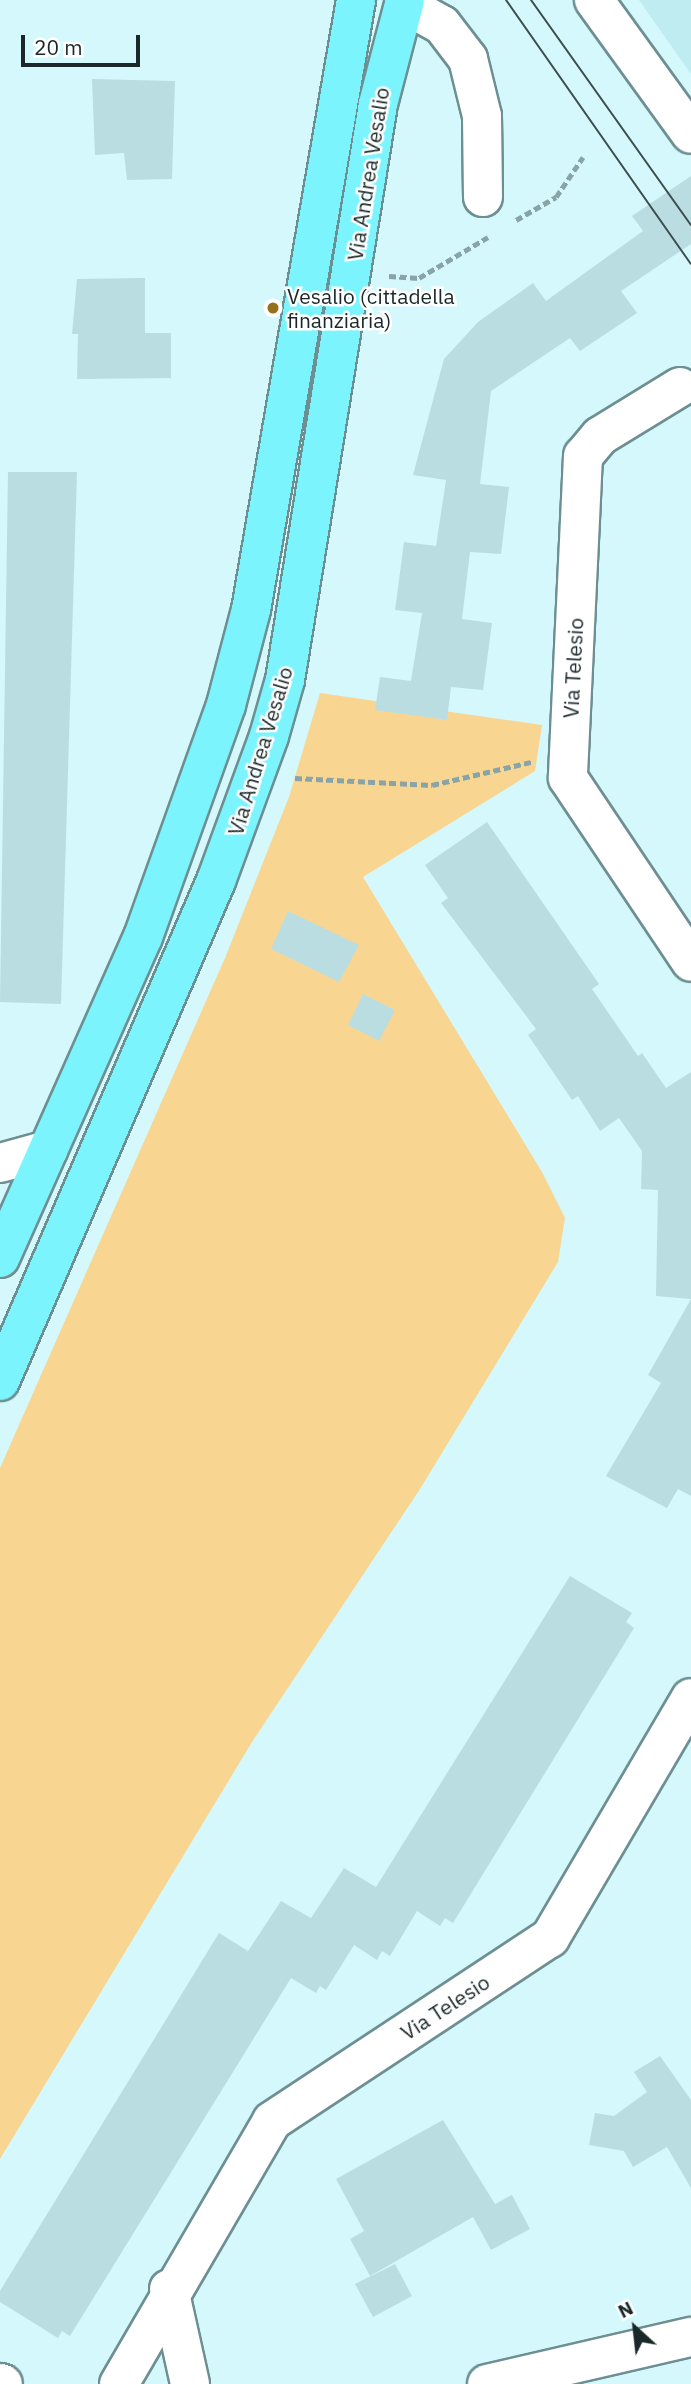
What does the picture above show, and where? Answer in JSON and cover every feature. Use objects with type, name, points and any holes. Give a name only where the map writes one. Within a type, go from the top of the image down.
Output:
[{"type":"main road","name":"Via Andrea Vesalio","points":[[0,1258],[143,937],[226,705],[251,610],[356,0]]},
{"type":"main road","name":"Via Andrea Vesalio","points":[[0,1381],[216,881],[269,736],[285,680],[378,103],[404,2]]},
{"type":"street","points":[[594,0],[691,134]]},
{"type":"street","points":[[404,2],[442,25],[468,59],[482,116],[491,214]]},
{"type":"street","name":"Via Telesio","points":[[680,387],[600,436],[583,456],[568,778],[691,962]]},
{"type":"street","points":[[0,1163],[48,1150]]},
{"type":"street","name":"Via Telesio","points":[[119,2384],[169,2289],[272,2120],[550,1938],[691,1698]]},
{"type":"street","points":[[169,2289],[190,2384]]},
{"type":"street","points":[[487,2384],[691,2337]]},
{"type":"path","points":[[510,224],[556,197],[583,157]]},
{"type":"path","points":[[352,273],[419,278],[491,214]]},
{"type":"path","points":[[283,777],[432,785],[569,753]]},
{"type":"shaded area","points":[[639,0],[691,0],[691,74]]},
{"type":"shaded area","points":[[320,693],[542,725],[535,771],[363,877],[542,1172],[565,1218],[558,1262],[420,1489],[252,1742],[0,2159],[0,1468],[225,958],[289,797]]},
{"type":"building","points":[[92,79],[175,81],[172,179],[127,180],[124,153],[95,155]]},
{"type":"building","points":[[691,176],[691,244],[621,291],[637,313],[580,351],[570,338],[491,391],[480,484],[509,487],[501,554],[470,552],[462,619],[492,623],[483,690],[451,687],[447,720],[375,710],[380,677],[411,681],[422,613],[395,610],[404,542],[436,546],[446,480],[413,475],[444,359],[478,322],[533,283],[546,301],[643,231],[632,216]]},
{"type":"building","points":[[145,278],[145,333],[171,333],[171,378],[77,379],[78,334],[72,334],[77,279]]},
{"type":"building","points":[[8,472],[77,472],[61,1004],[0,1002]]},
{"type":"building","points":[[487,822],[599,984],[592,989],[638,1056],[642,1053],[666,1088],[691,1072],[691,1299],[656,1296],[658,1190],[641,1189],[642,1151],[619,1118],[600,1131],[578,1096],[572,1100],[528,1035],[536,1029],[441,903],[448,898],[425,865]]},
{"type":"building","points":[[288,911],[359,945],[339,982],[271,949]]},
{"type":"building","points":[[363,994],[395,1010],[379,1041],[348,1025]]},
{"type":"building","points":[[691,1299],[691,1496],[678,1489],[667,1508],[606,1476],[661,1383],[648,1375]]},
{"type":"building","points":[[570,1576],[632,1613],[626,1622],[634,1628],[453,1923],[445,1918],[440,1926],[417,1911],[390,1956],[382,1951],[377,1960],[354,1945],[326,1990],[320,1986],[316,1993],[291,1978],[70,2336],[62,2331],[58,2338],[0,2302],[0,2291],[219,1933],[248,1951],[281,1901],[311,1918],[344,1868],[376,1887]]},
{"type":"building","points":[[660,2056],[691,2100],[691,2188],[667,2147],[633,2167],[624,2151],[589,2145],[595,2113],[614,2116],[647,2092],[634,2072]]},
{"type":"building","points":[[443,2120],[495,2204],[512,2195],[530,2229],[491,2250],[473,2217],[370,2276],[350,2239],[364,2231],[336,2179]]},
{"type":"building","points":[[395,2264],[412,2296],[373,2317],[355,2284]]},
{"type":"tram line","points":[[506,0],[691,264]]},
{"type":"tram line","points":[[531,0],[691,225]]},
{"type":"place","name":"Vesalio (cittadella finanziaria)","points":[[273,308]]}]
